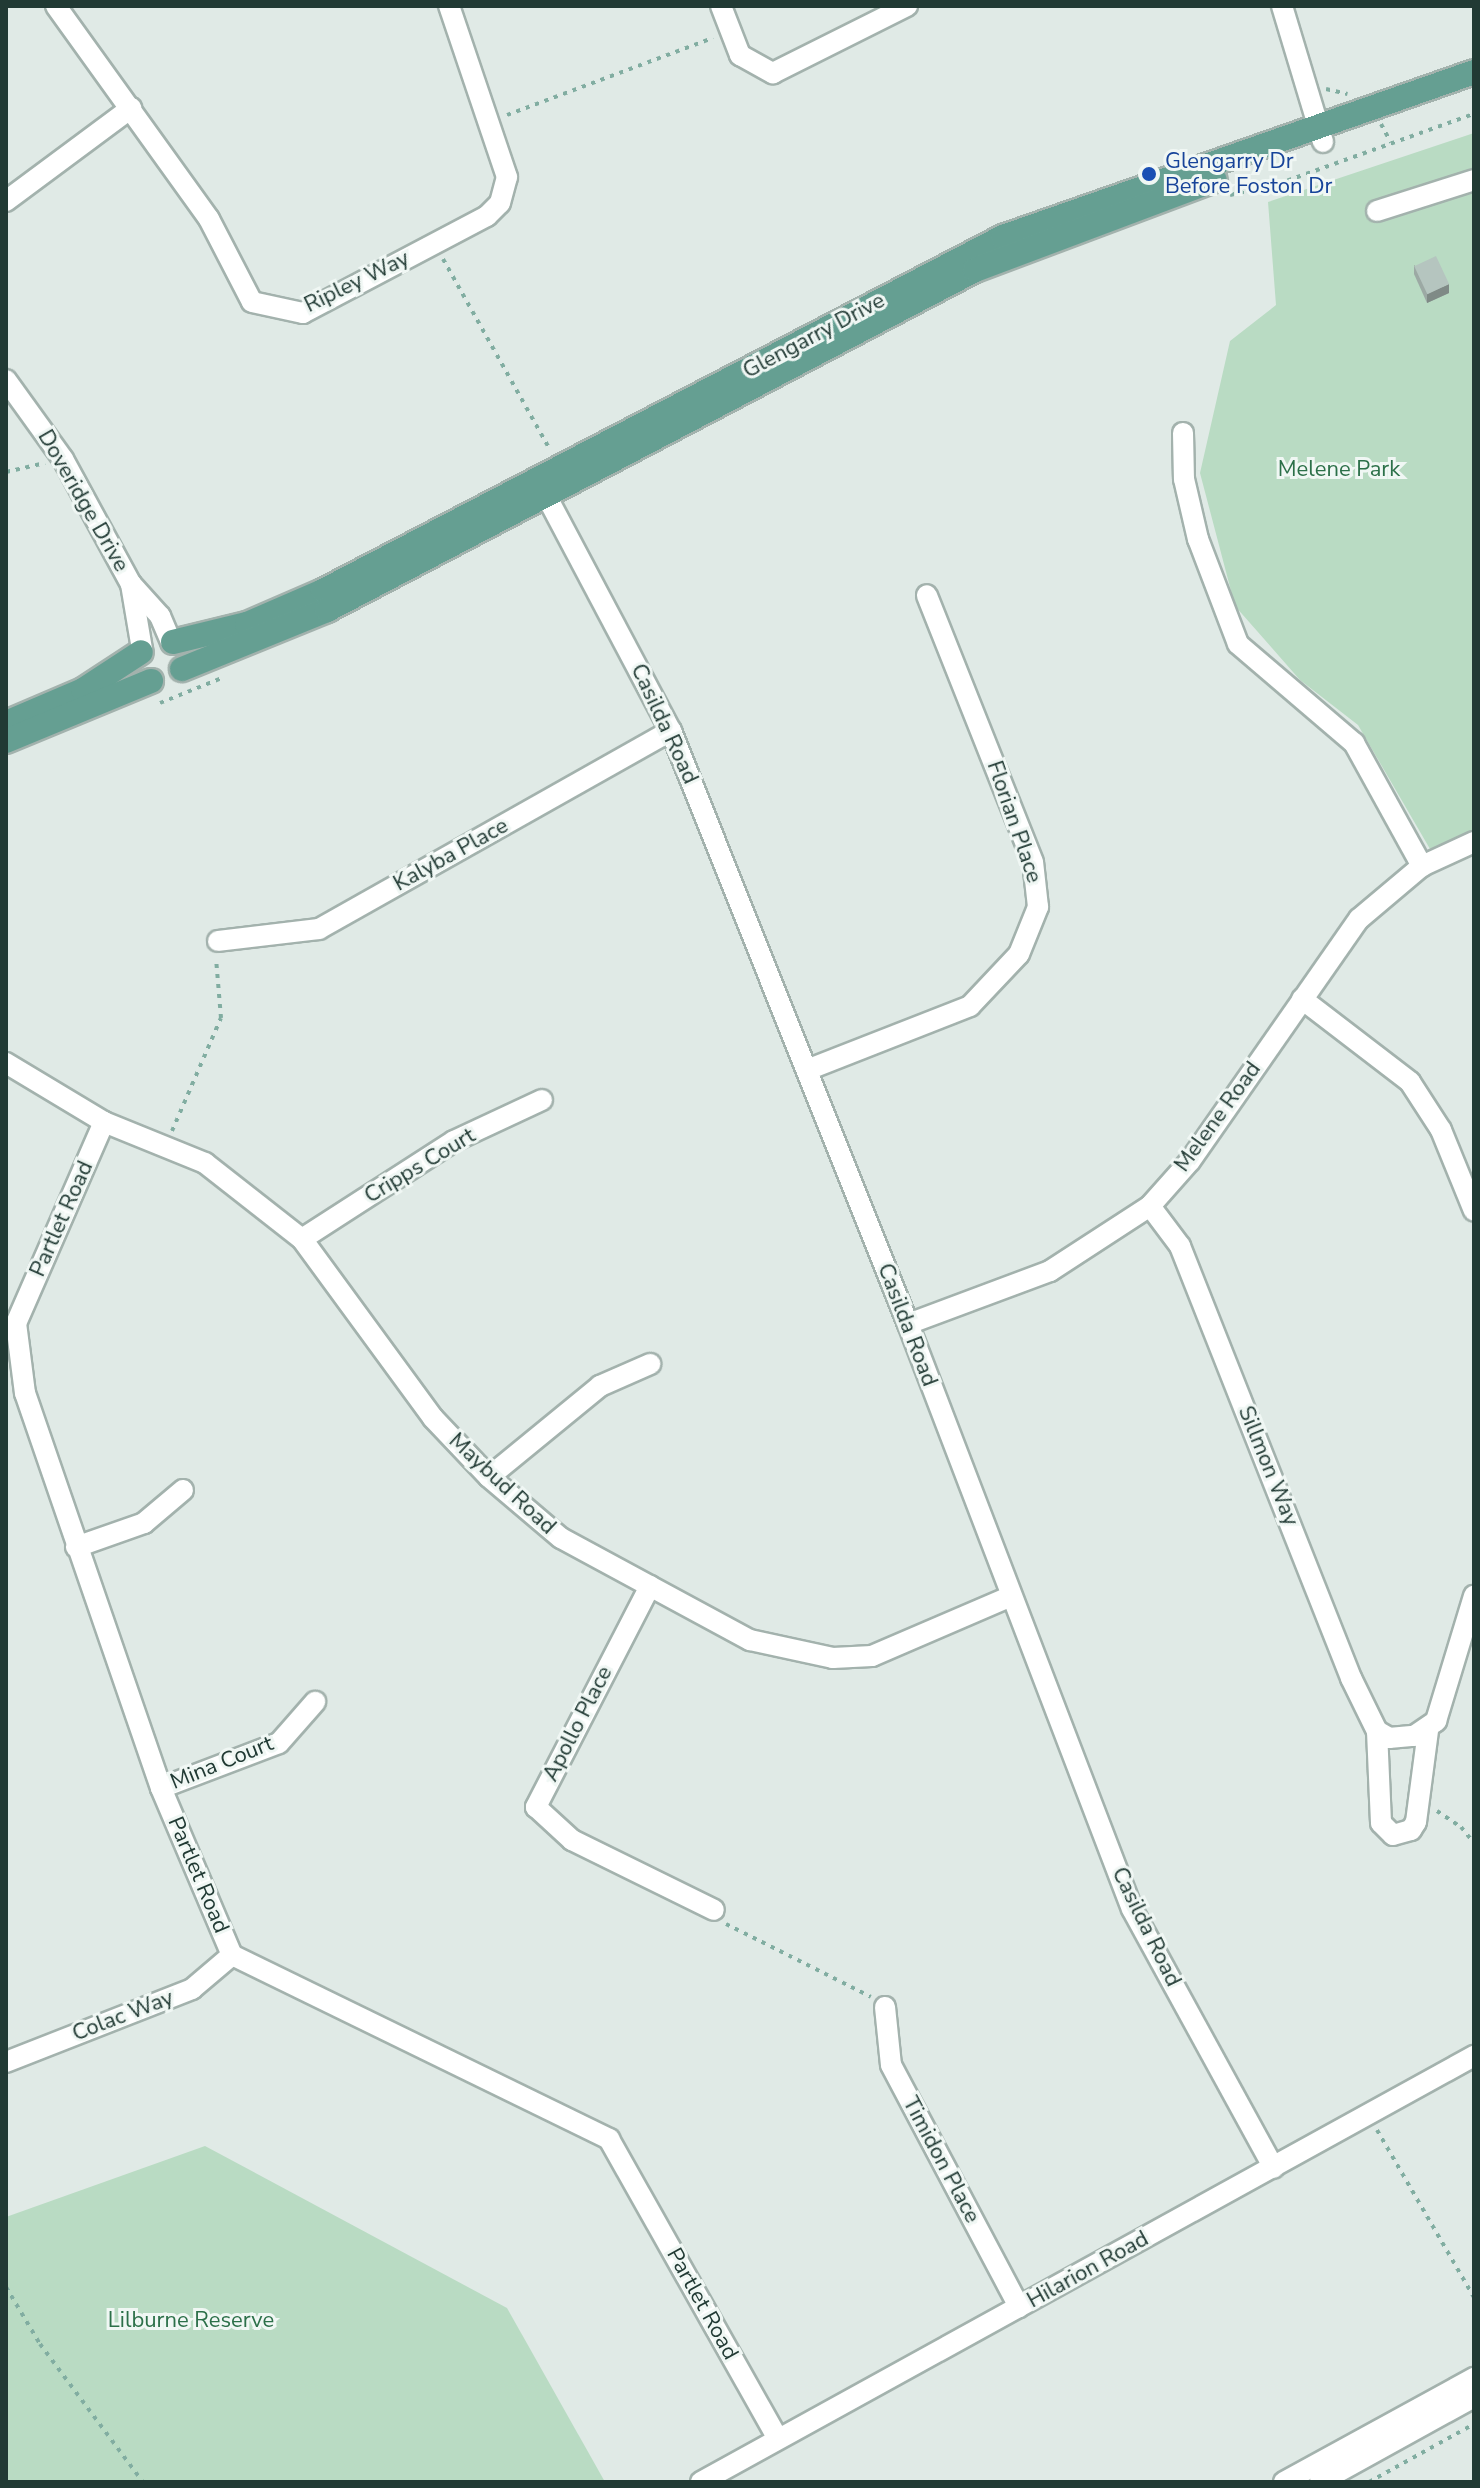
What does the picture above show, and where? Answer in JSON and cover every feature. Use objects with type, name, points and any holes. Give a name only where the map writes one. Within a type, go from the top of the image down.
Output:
[{"type":"main road","name":"Glengarry Drive","points":[[171,641],[247,624],[297,603],[543,489],[975,270],[1474,72]]},
{"type":"main road","name":"Glengarry Drive","points":[[1320,134],[1474,89]]},
{"type":"main road","name":"Glengarry Drive","points":[[182,669],[304,621],[543,489]]},
{"type":"main road","points":[[6,723],[83,690],[154,640],[171,641],[182,652],[182,669],[169,682],[151,681],[6,741]]},
{"type":"main road","points":[[141,651],[140,668],[151,681]]},
{"type":"street","name":"Ripley Way","points":[[56,6],[209,219],[252,302],[303,313],[487,216],[506,190],[507,177],[486,123],[449,6]]},
{"type":"street","points":[[721,6],[740,55],[773,73],[907,6]]},
{"type":"street","points":[[1282,6],[1320,134]]},
{"type":"street","points":[[6,201],[131,108]]},
{"type":"street","points":[[1377,211],[1474,180]]},
{"type":"street","name":"Doveridge Drive","points":[[6,380],[63,459],[131,584],[160,616],[171,641]]},
{"type":"street","points":[[1183,433],[1184,479],[1198,539],[1238,644],[1354,743],[1422,866]]},
{"type":"street","name":"Casilda Road","points":[[543,489],[671,731],[908,1324],[1009,1597],[1132,1909],[1274,2168]]},
{"type":"street","name":"Doveridge Drive","points":[[131,584],[141,651]]},
{"type":"street","name":"Florian Place","points":[[807,1070],[970,1006],[1019,954],[1038,907],[1033,862],[927,595]]},
{"type":"street","name":"Kalyba Place","points":[[218,941],[319,929],[671,731]]},
{"type":"street","name":"Melene Road","points":[[908,1324],[1050,1271],[1150,1206],[1190,1161],[1359,919],[1422,866],[1474,842]]},
{"type":"street","points":[[1302,999],[1410,1082],[1441,1130],[1470,1188],[1474,1211]]},
{"type":"street","name":"Maybud Road","points":[[6,1063],[104,1122],[205,1163],[302,1239],[433,1418],[489,1477],[561,1538],[750,1640],[833,1658],[872,1656],[1009,1597]]},
{"type":"street","name":"Cripps Court","points":[[302,1239],[454,1141],[542,1100]]},
{"type":"street","name":"Partlet Road","points":[[104,1122],[11,1324],[25,1393],[76,1547],[161,1788],[232,1955],[609,2139],[778,2439]]},
{"type":"street","name":"Sillmon Way","points":[[1150,1206],[1180,1246],[1351,1678],[1377,1731],[1379,1806],[1385,1830],[1393,1835],[1411,1830],[1419,1800],[1428,1731],[1442,1710],[1474,1596]]},
{"type":"street","points":[[489,1477],[600,1386],[650,1364]]},
{"type":"street","points":[[76,1547],[144,1523],[183,1490]]},
{"type":"street","name":"Apollo Place","points":[[650,1586],[536,1807],[572,1840],[714,1910]]},
{"type":"street","name":"Mina Court","points":[[161,1788],[279,1743],[315,1702]]},
{"type":"street","points":[[1377,1731],[1401,1738],[1428,1731]]},
{"type":"street","name":"Colac Way","points":[[6,2062],[192,1989],[232,1955]]},
{"type":"street","name":"Timidon Place","points":[[885,2007],[891,2065],[1019,2307]]},
{"type":"street","name":"Hilarion Road","points":[[701,2482],[1474,2056]]},
{"type":"street","points":[[1284,2482],[1474,2378]]},
{"type":"street","points":[[1320,2482],[1474,2397]]},
{"type":"path","points":[[486,123],[730,32]]},
{"type":"path","points":[[1220,198],[1278,184],[1474,114]]},
{"type":"path","points":[[435,245],[557,463]]},
{"type":"path","points":[[6,472],[63,459]]},
{"type":"path","points":[[165,1146],[221,1018],[218,941]]},
{"type":"path","points":[[1419,1800],[1461,1827],[1474,1843]]},
{"type":"path","points":[[714,1910],[733,1932],[856,1987],[885,2007]]},
{"type":"path","points":[[1369,2116],[1474,2297]]},
{"type":"path","points":[[6,2287],[40,2344],[143,2482]]},
{"type":"path","points":[[1369,2482],[1474,2424]]},
{"type":"green space","name":"Melene Park","points":[[1474,133],[1474,831],[1430,849],[1358,725],[1300,680],[1235,606],[1200,473],[1230,341],[1276,305],[1268,202]]},
{"type":"green space","name":"Lilburne Reserve","points":[[205,2146],[507,2308],[605,2482],[6,2482],[6,2217]]},
{"type":"building","points":[[1436,256],[1449,284],[1427,294],[1414,266]]},
{"type":"place","name":"Glengarry Dr Before Foston Dr","points":[[1149,174]]}]
